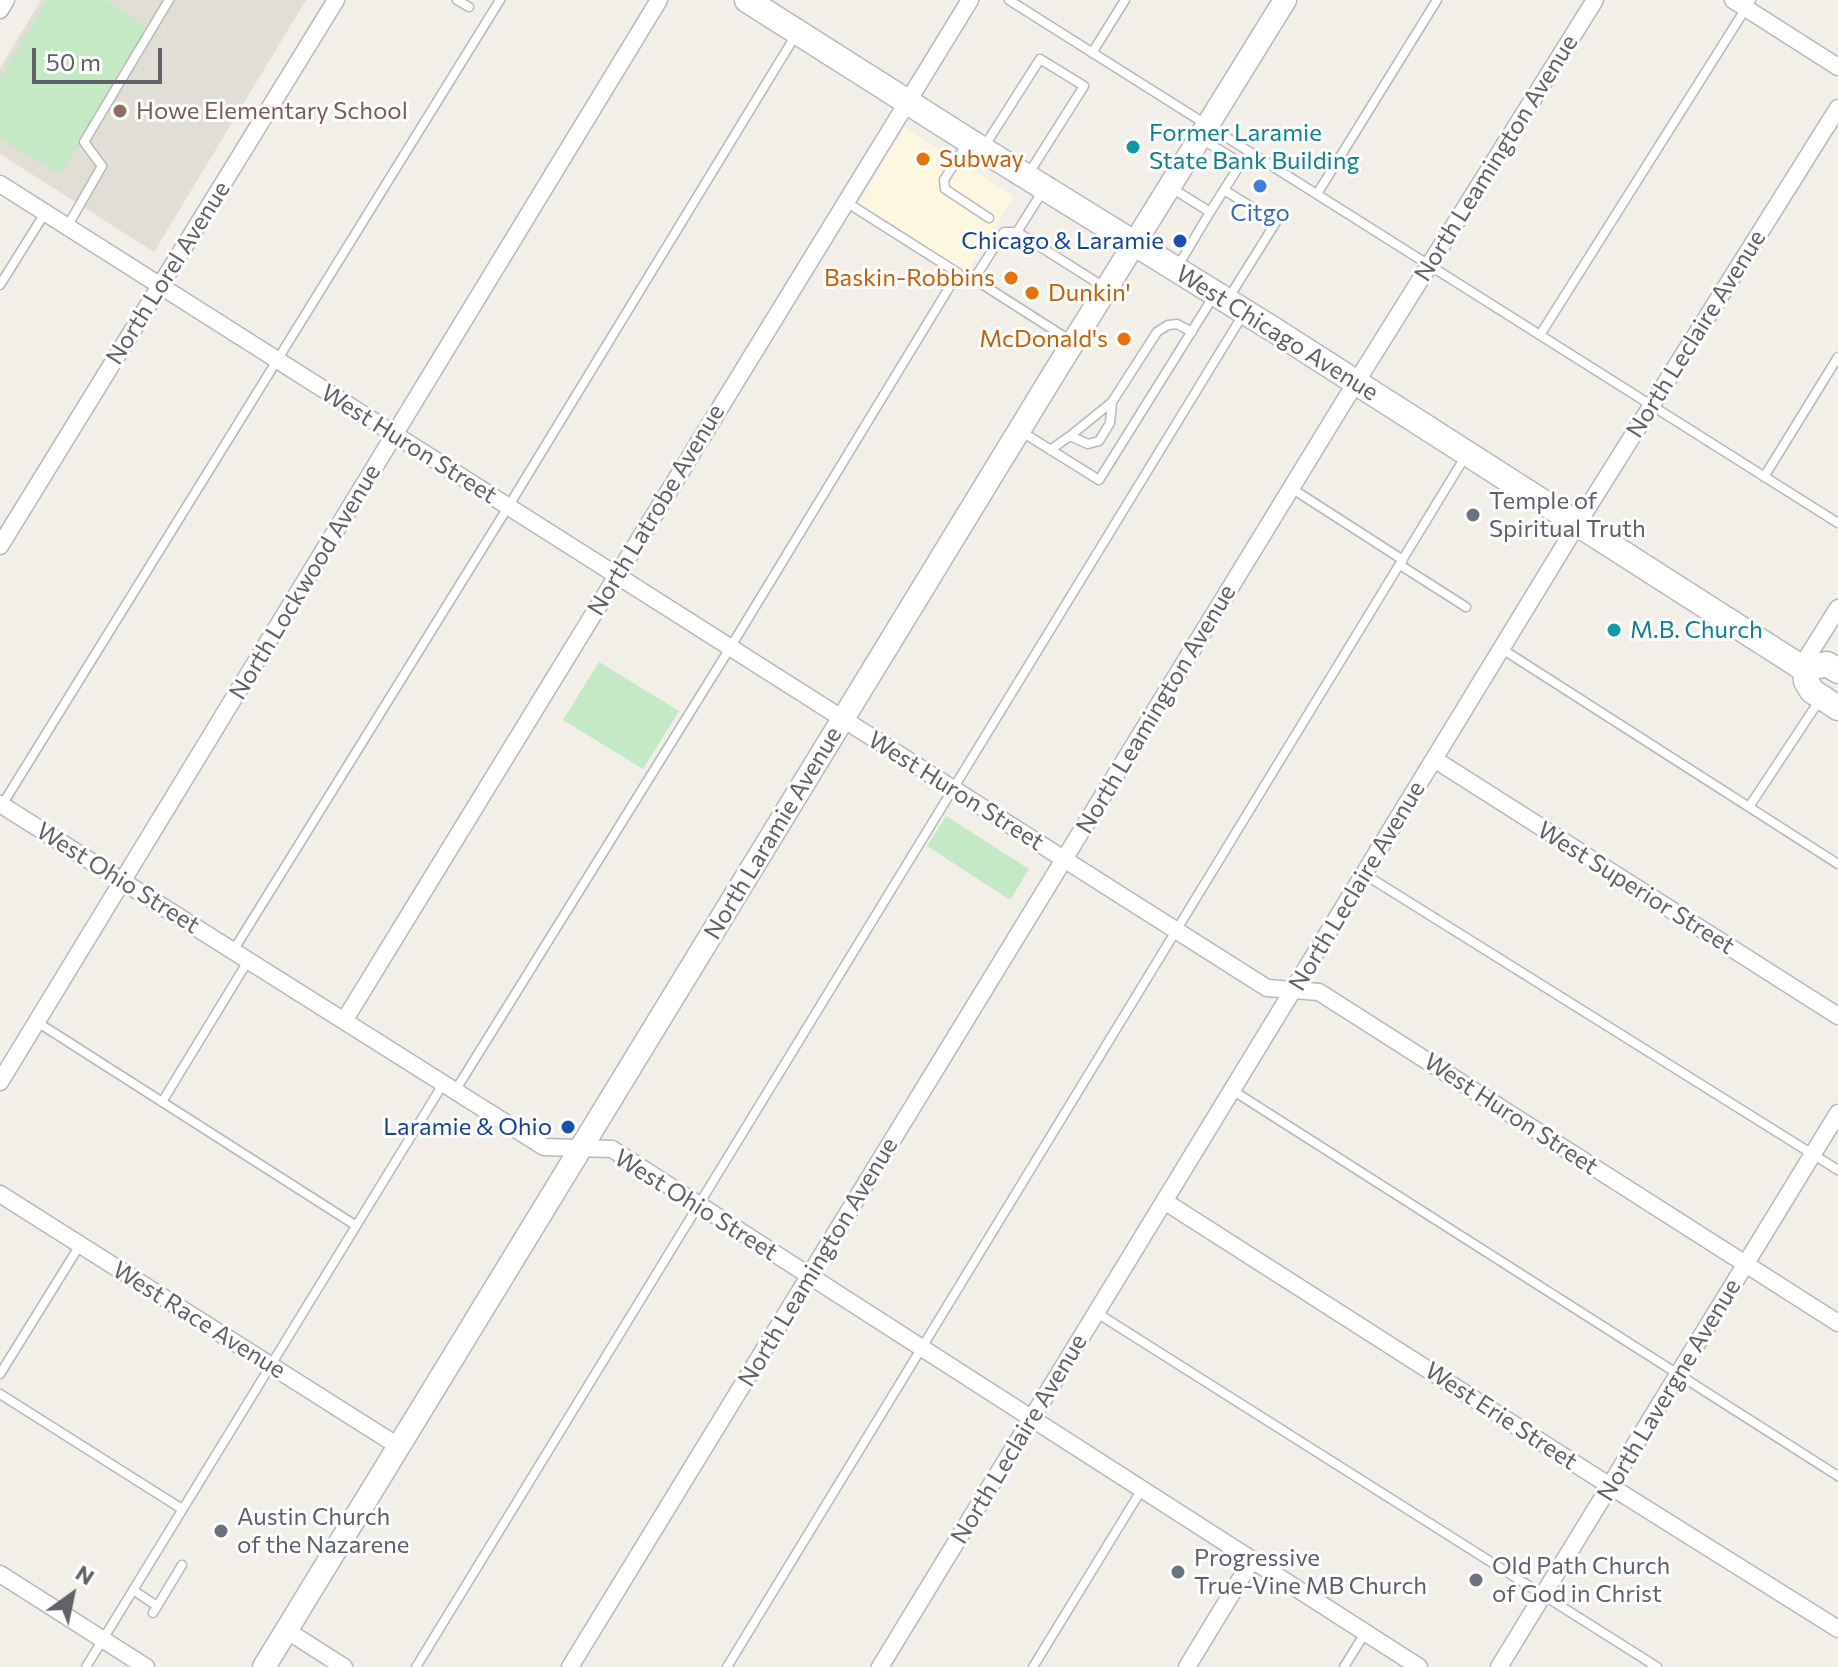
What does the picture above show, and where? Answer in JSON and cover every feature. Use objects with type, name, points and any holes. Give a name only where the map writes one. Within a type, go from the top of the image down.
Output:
[{"type":"main road","name":"West Chicago Avenue","points":[[747,0],[1356,382],[1803,668],[1827,664],[1838,671]]},
{"type":"main road","name":"West Chicago Avenue","points":[[1803,668],[1812,691],[1830,702]]},
{"type":"street","points":[[0,10],[6,0]]},
{"type":"street","name":"North Lockwood Avenue","points":[[0,1082],[659,0]]},
{"type":"street","name":"North Latrobe Avenue","points":[[344,1021],[970,0]]},
{"type":"street","name":"North Laramie Avenue","points":[[264,1667],[1285,0]]},
{"type":"street","name":"North Leamington Avenue","points":[[570,1667],[1356,382],[1595,0]]},
{"type":"street","name":"North Lorel Avenue","points":[[0,546],[160,286],[328,3]]},
{"type":"street","points":[[1743,3],[1838,67]]},
{"type":"street","name":"North Leclaire Avenue","points":[[880,1667],[1578,523],[1838,108]]},
{"type":"street","name":"West Huron Street","points":[[0,184],[1267,988],[1319,992],[1838,1323]]},
{"type":"street","points":[[1803,668],[1838,608]]},
{"type":"street","name":"West Superior Street","points":[[1434,759],[1838,1016]]},
{"type":"street","name":"West Ohio Street","points":[[1,805],[544,1147],[612,1149],[1419,1667]]},
{"type":"street","name":"North Lavergne Avenue","points":[[1499,1667],[1838,1113]]},
{"type":"street","name":"West Race Avenue","points":[[0,1194],[398,1446]]},
{"type":"street","name":"West Erie Street","points":[[1164,1201],[1838,1629]]},
{"type":"street","points":[[1187,1667],[1252,1560]]},
{"type":"street","points":[[0,1574],[146,1667]]},
{"type":"street","points":[[286,1630],[344,1667]]},
{"type":"lane","points":[[67,227],[102,166],[84,142],[169,0]]},
{"type":"lane","points":[[457,0],[469,7]]},
{"type":"lane","points":[[1,805],[500,0]]},
{"type":"lane","points":[[1009,0],[1092,53],[1203,131],[1241,163],[1176,269]]},
{"type":"lane","points":[[1092,53],[1125,0]]},
{"type":"lane","points":[[1317,194],[1437,0]]},
{"type":"lane","points":[[1540,335],[1743,3]]},
{"type":"lane","points":[[233,951],[797,32]]},
{"type":"lane","points":[[989,218],[945,189],[944,180],[976,145],[1040,59],[1084,86],[1036,182],[1017,232]]},
{"type":"lane","points":[[1203,131],[1317,194],[1838,523]]},
{"type":"lane","points":[[1169,186],[1210,212]]},
{"type":"lane","points":[[416,1667],[953,789],[1276,222],[1224,190]]},
{"type":"lane","points":[[86,1667],[355,1225],[449,1087],[730,648],[958,273],[845,202]]},
{"type":"lane","points":[[0,285],[45,213]]},
{"type":"lane","points":[[1073,342],[974,279],[1004,232],[1017,232],[1106,288]]},
{"type":"lane","points":[[1019,430],[1099,480],[1192,332],[1229,302]]},
{"type":"lane","points":[[1050,450],[1112,402],[1157,332],[1168,325],[1177,324],[1192,332]]},
{"type":"lane","points":[[1764,477],[1838,357]]},
{"type":"lane","points":[[1070,436],[1088,444],[1099,441],[1110,423],[1112,402]]},
{"type":"lane","points":[[727,1667],[1468,453]]},
{"type":"lane","points":[[1291,488],[1466,607]]},
{"type":"lane","points":[[1502,649],[1838,864]]},
{"type":"lane","points":[[1749,807],[1830,702]]},
{"type":"lane","points":[[1364,874],[1838,1170]]},
{"type":"lane","points":[[162,1102],[248,961]]},
{"type":"lane","points":[[37,1022],[355,1225]]},
{"type":"lane","points":[[1232,1090],[1838,1476]]},
{"type":"lane","points":[[0,1374],[80,1245]]},
{"type":"lane","points":[[1096,1312],[1657,1667]]},
{"type":"lane","points":[[0,1394],[182,1509]]},
{"type":"lane","points":[[1033,1667],[1142,1489]]},
{"type":"lane","points":[[133,1590],[155,1609],[182,1565]]},
{"type":"lane","points":[[1344,1667],[1365,1632]]},
{"type":"shaded area","name":"Howe Elementary School","points":[[41,0],[306,0],[154,252],[0,154],[0,68]]},
{"type":"shaded area","points":[[905,128],[1014,196],[962,280],[853,212]]},
{"type":"green space","points":[[47,0],[105,0],[150,29],[60,175],[0,138],[0,78]]},
{"type":"green space","points":[[599,662],[679,711],[643,769],[563,720]]},
{"type":"green space","points":[[946,816],[1029,869],[1010,900],[927,846]]},
{"type":"place","name":"Howe Elementary School","points":[[120,111]]},
{"type":"place","name":"Former Laramie State Bank Building","points":[[1133,147]]},
{"type":"place","name":"Subway","points":[[923,159]]},
{"type":"place","name":"Citgo","points":[[1260,186]]},
{"type":"place","name":"Chicago & Laramie","points":[[1180,241]]},
{"type":"place","name":"Baskin-Robbins","points":[[1011,278]]},
{"type":"place","name":"Dunkin'","points":[[1032,293]]},
{"type":"place","name":"McDonald's","points":[[1124,339]]},
{"type":"place","name":"Temple of Spiritual Truth","points":[[1473,515]]},
{"type":"place","name":"M.B. Church","points":[[1614,630]]},
{"type":"place","name":"Laramie & Ohio","points":[[568,1127]]},
{"type":"place","name":"Austin Church of the Nazarene","points":[[221,1531]]},
{"type":"place","name":"Progressive True-Vine MB Church","points":[[1178,1572]]},
{"type":"place","name":"Old Path Church of God in Christ","points":[[1476,1580]]}]
